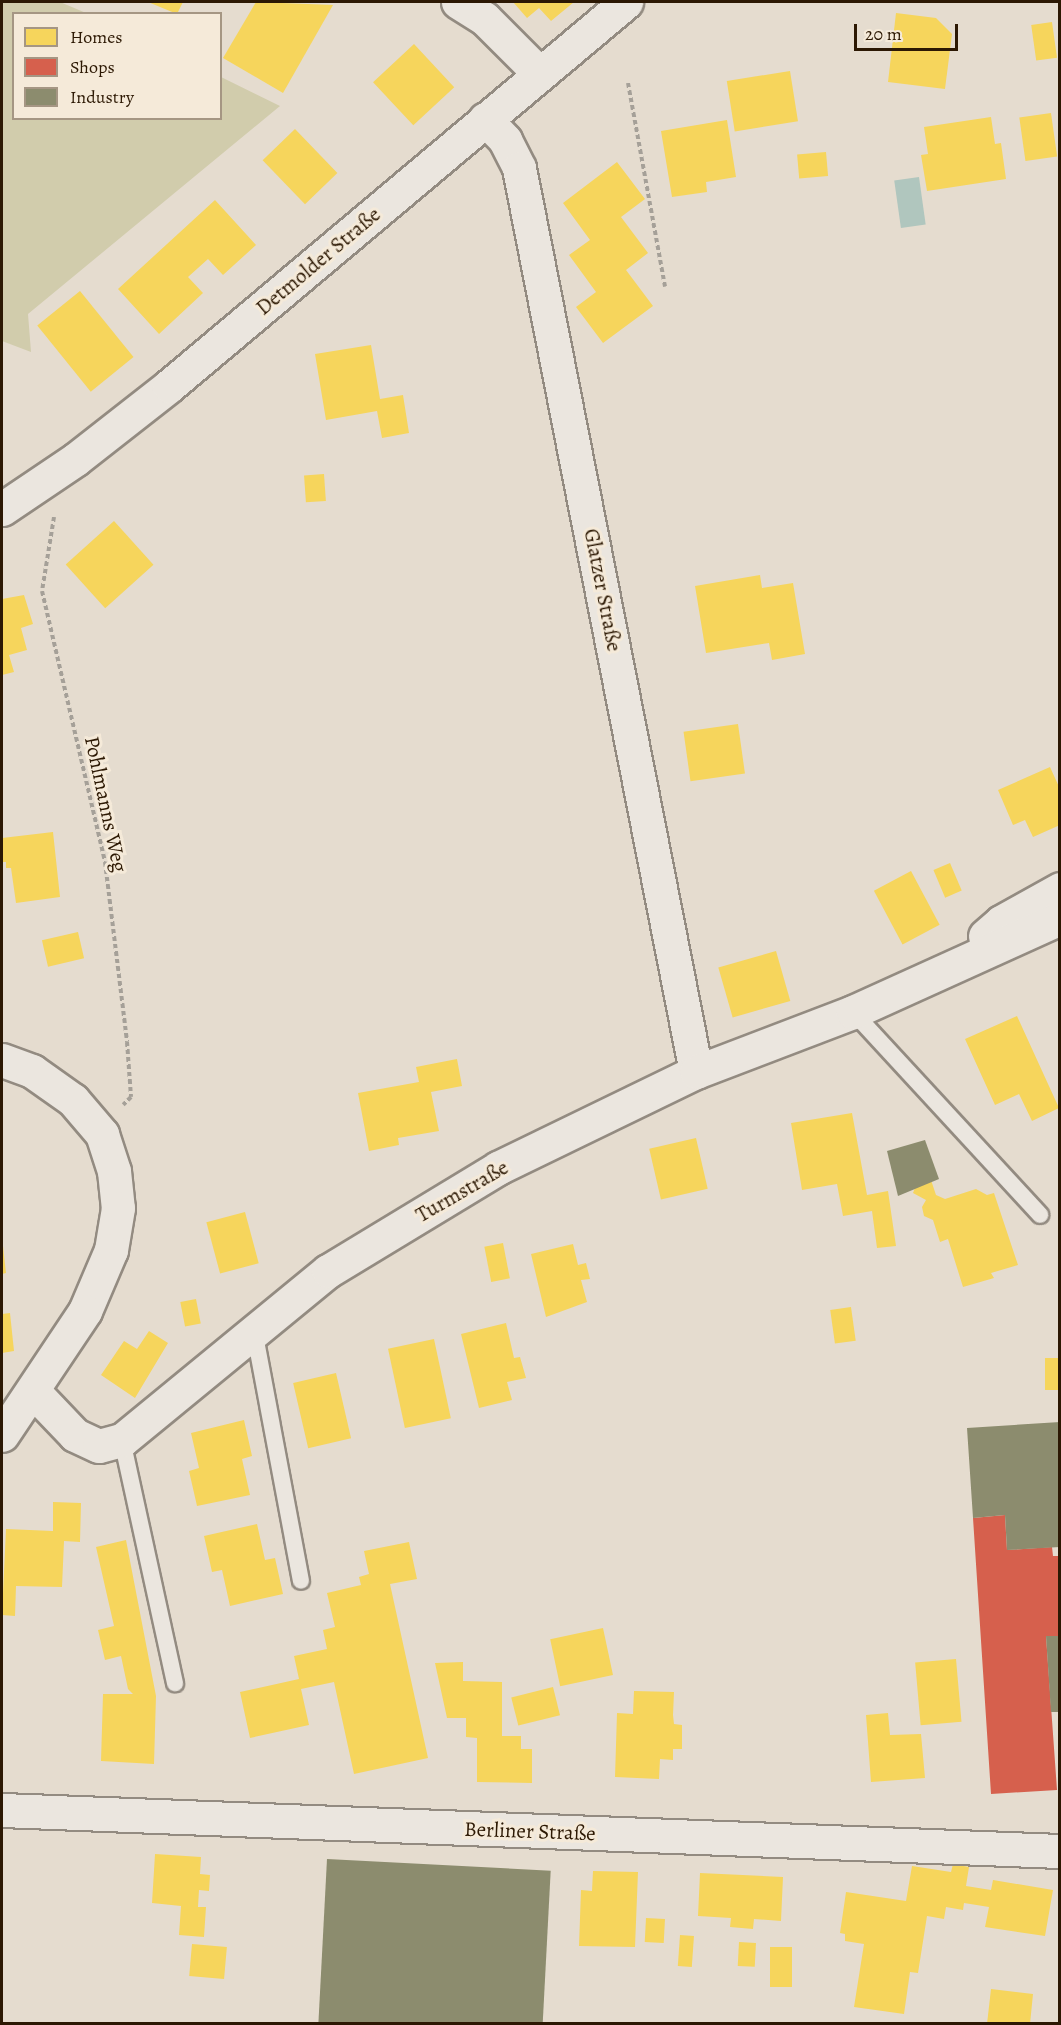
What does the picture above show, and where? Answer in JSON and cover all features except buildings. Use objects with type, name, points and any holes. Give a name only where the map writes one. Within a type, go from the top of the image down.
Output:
[{"type":"street","points":[[458,2],[484,18],[540,74]]},
{"type":"street","name":"Detmolder Straße","points":[[2,509],[76,459],[169,386],[626,2]]},
{"type":"street","name":"Glatzer Straße","points":[[485,119],[505,140],[519,168],[643,789],[696,1072]]},
{"type":"street","name":"Turmstraße","points":[[946,970],[1000,922],[1059,889]]},
{"type":"street","name":"Turmstraße","points":[[122,1440],[328,1271],[498,1168],[696,1072],[853,1012],[1059,918]]},
{"type":"street","points":[[2,1060],[32,1071],[73,1100],[102,1134],[116,1190],[118,1208],[111,1250],[85,1311],[34,1392],[2,1435]]},
{"type":"street","points":[[34,1392],[75,1435],[99,1446],[122,1440]]},
{"type":"street","name":"Berliner Straße","points":[[2,1810],[1059,1851]]},
{"type":"lane","points":[[853,1012],[1040,1215]]},
{"type":"lane","points":[[254,1330],[302,1581]]},
{"type":"lane","points":[[122,1440],[174,1683]]},
{"type":"path","points":[[627,83],[665,287]]},
{"type":"path","name":"Pohlmanns Weg","points":[[54,515],[42,591],[105,862],[130,1086],[130,1097],[119,1109]]},
{"type":"shaded area","points":[[2,2],[60,2],[84,12],[12,12],[12,120],[222,120],[222,77],[280,106],[28,314],[31,352],[2,341]]},
{"type":"water","points":[[919,177],[926,225],[901,228],[894,180]]}]
